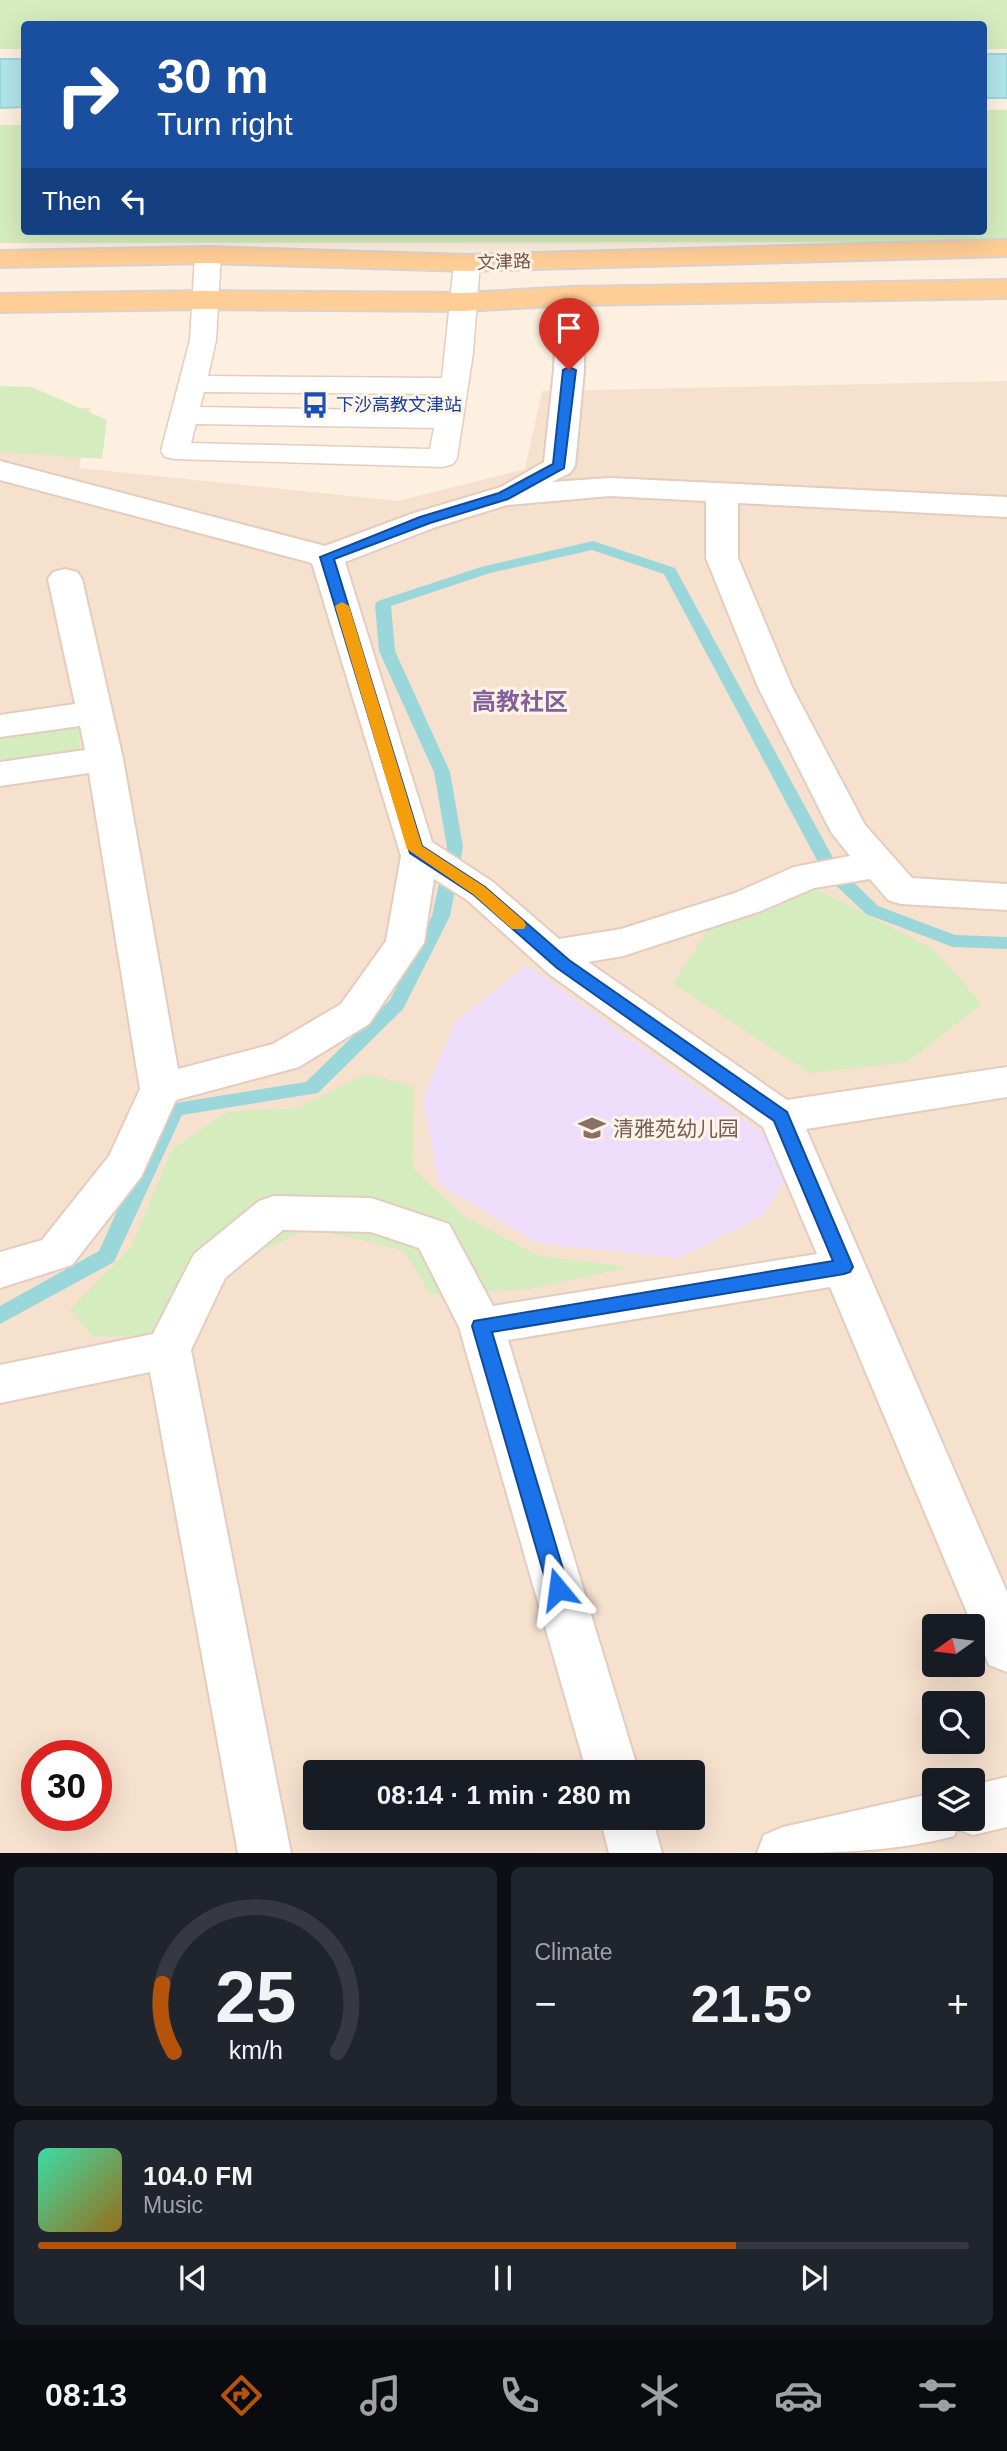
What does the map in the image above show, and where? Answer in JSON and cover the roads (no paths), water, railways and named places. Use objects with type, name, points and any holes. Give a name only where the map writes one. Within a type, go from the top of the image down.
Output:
[{"type":"main road","name":"文津路","points":[[0,259],[208,256],[467,264],[1007,248]]},
{"type":"main road","name":"文津路","points":[[0,303],[205,300],[464,302],[571,296],[1007,289]]},
{"type":"street","points":[[0,470],[327,557],[425,520],[504,496],[559,466],[569,370],[571,296]]},
{"type":"street","points":[[504,496],[611,487],[1007,507]]},
{"type":"street","points":[[722,492],[722,558],[770,674],[849,832],[874,866],[901,891],[1007,897]]},
{"type":"street","points":[[327,557],[415,849],[480,891],[551,954],[780,1117],[1007,1649]]},
{"type":"street","points":[[0,1270],[57,1253],[126,1165],[161,1089],[106,759],[65,579]]},
{"type":"street","points":[[0,726],[95,713]]},
{"type":"street","points":[[0,775],[106,759]]},
{"type":"street","points":[[161,1089],[285,1056],[355,1014],[405,943],[420,852]]},
{"type":"street","points":[[551,954],[623,942],[748,902],[811,876],[874,866]]},
{"type":"street","points":[[780,1117],[1007,1082]]},
{"type":"street","points":[[265,1853],[167,1350],[209,1266],[274,1213],[371,1215],[433,1236],[481,1326],[609,1760]]},
{"type":"street","points":[[481,1326],[844,1267]]},
{"type":"street","points":[[0,1384],[167,1350]]},
{"type":"street","points":[[985,1807],[1007,1802]]},
{"type":"street","points":[[783,1853],[922,1821]]},
{"type":"street","points":[[629,1830],[636,1853]]},
{"type":"lane","points":[[208,256],[203,340],[175,451],[443,458],[467,264]]},
{"type":"lane","points":[[193,384],[454,386]]},
{"type":"lane","points":[[184,415],[447,420]]},
{"type":"water","points":[[987,54],[1007,54],[1007,98],[987,98]]},
{"type":"water","points":[[0,59],[21,59],[21,107],[0,108]]},
{"type":"waterway","points":[[0,1316],[107,1256],[176,1109],[311,1088],[397,1004],[441,916],[455,847],[442,772],[387,651],[383,604],[486,570],[593,545],[670,571],[831,871],[872,910],[953,941],[1007,943]]},
{"type":"place","name":"下沙高教文津站","points":[[315,405]]},
{"type":"place","name":"清雅苑幼儿园","points":[[592,1128]]},
{"type":"district","name":"高教社区","points":[[520,701]]}]
